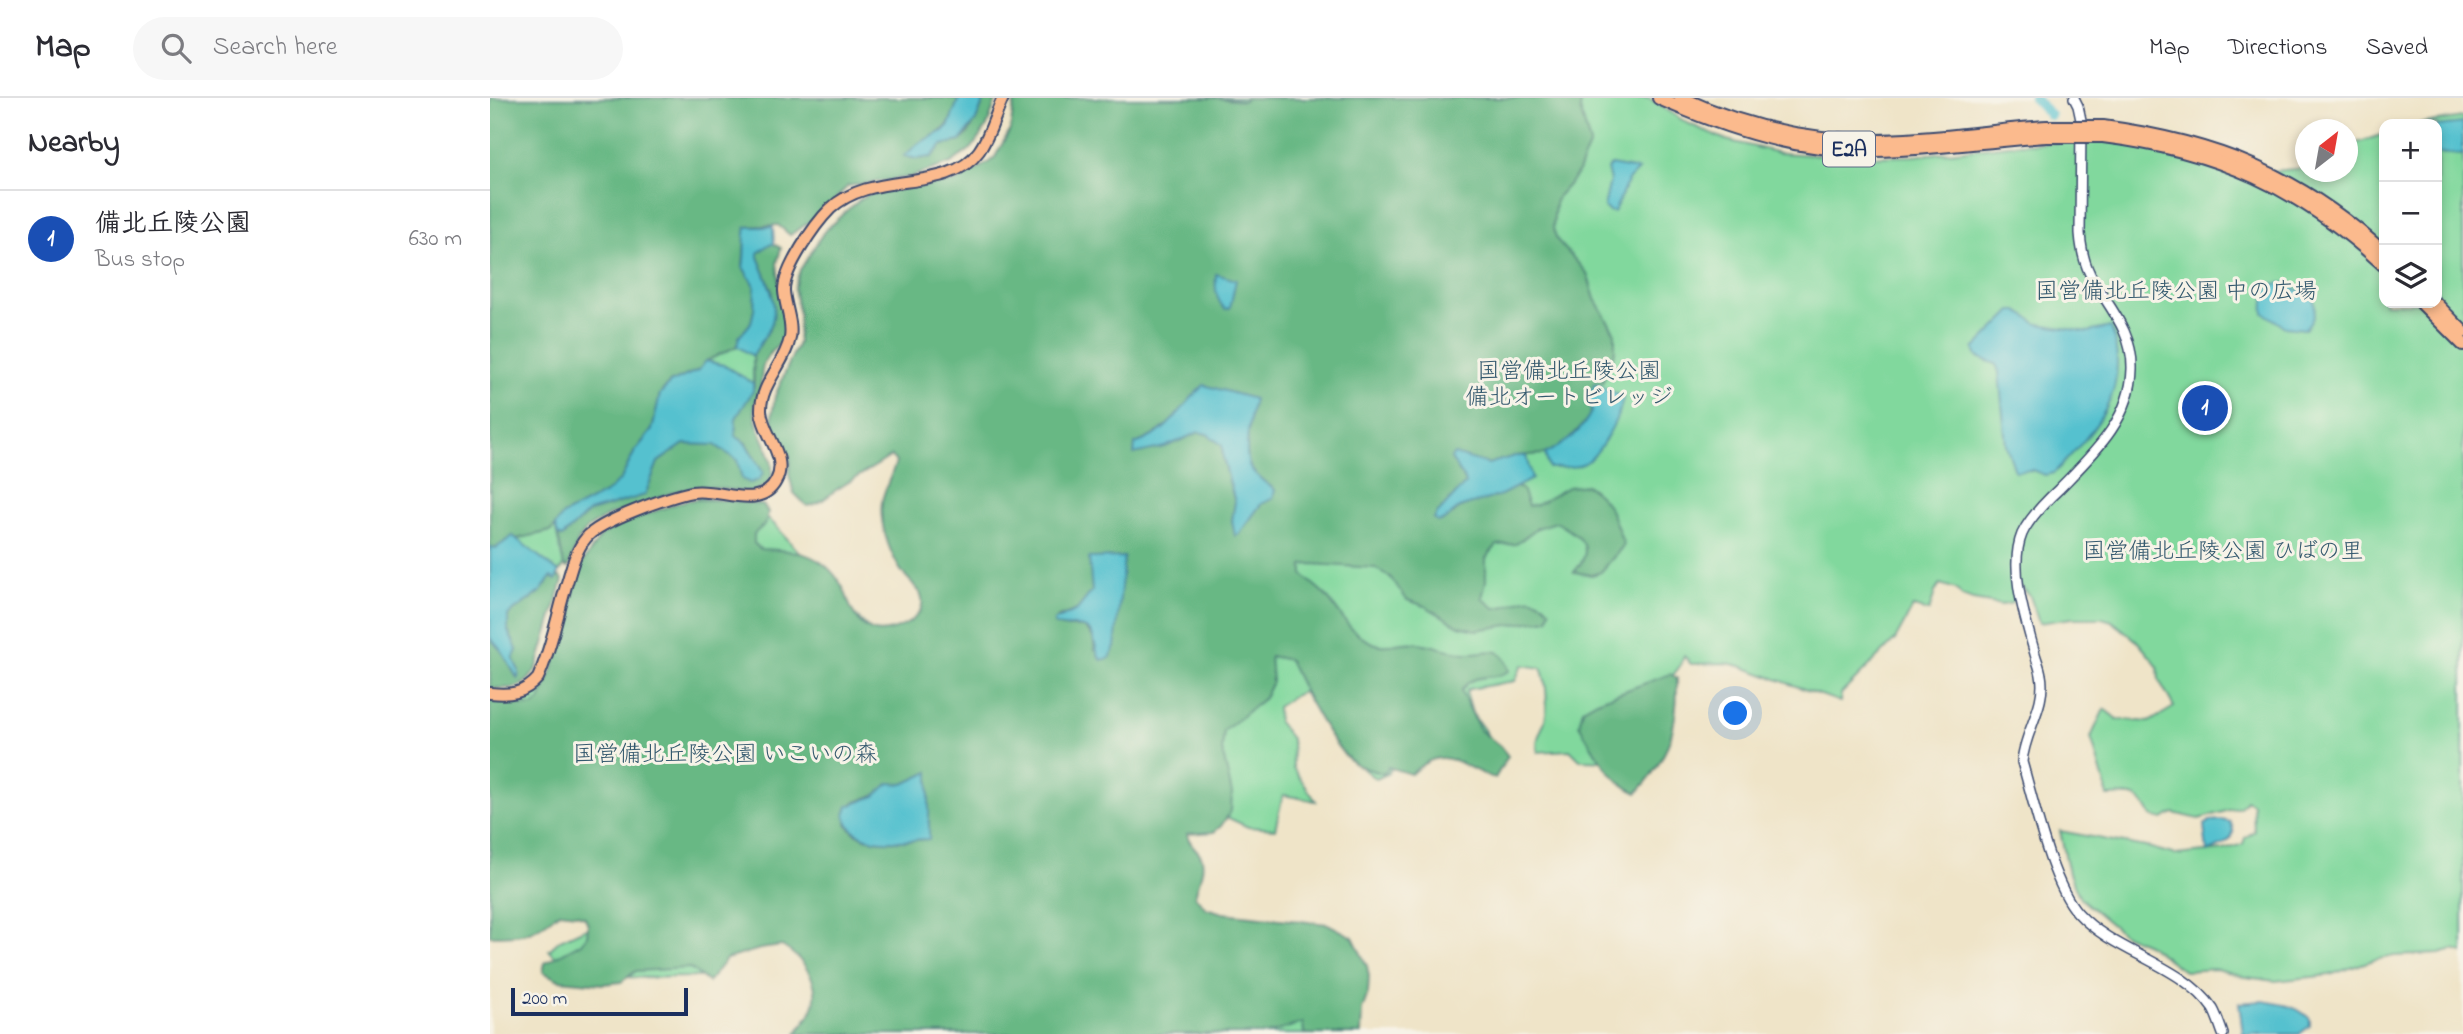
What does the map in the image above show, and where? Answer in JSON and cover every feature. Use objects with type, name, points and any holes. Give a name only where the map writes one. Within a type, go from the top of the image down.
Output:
[{"type":"highway","name":"E2A","points":[[1659,98],[1729,127],[1790,142],[1844,149],[1904,149],[2047,132]]},
{"type":"highway","name":"E2A","points":[[1681,98],[1732,119],[1761,127],[1831,138],[1884,141],[2047,132],[2103,132],[2169,137],[2236,157],[2303,191],[2350,224],[2379,249]]},
{"type":"highway","name":"E2A","points":[[2103,132],[2199,155],[2266,181],[2329,219],[2379,261]]},
{"type":"highway","points":[[2427,308],[2463,344]]},
{"type":"highway","points":[[2440,308],[2463,332]]},
{"type":"main road","points":[[490,693],[518,693],[531,687],[538,678],[573,564],[585,539],[593,530],[615,518],[693,492],[758,497],[772,487],[780,467],[764,424],[761,403],[790,338],[784,291],[789,268],[831,209],[853,192],[873,186],[943,176],[968,163],[985,141],[1003,98]]},
{"type":"street","points":[[2074,98],[2081,120],[2082,250],[2091,275],[2121,321],[2132,357],[2132,373],[2123,409],[2101,446],[2039,509],[2022,535],[2017,569],[2023,611],[2041,674],[2042,692],[2025,742],[2022,762],[2059,883],[2069,902],[2091,926],[2189,984],[2214,1011],[2223,1034]]},
{"type":"green space","points":[[490,98],[959,98],[946,127],[919,143],[931,157],[942,145],[960,141],[967,135],[985,98],[997,98],[987,126],[972,148],[951,163],[910,177],[848,186],[821,214],[790,235],[778,225],[746,227],[743,267],[755,287],[754,310],[751,323],[739,337],[737,346],[706,361],[699,370],[669,383],[660,394],[652,430],[635,451],[621,479],[607,492],[563,515],[551,531],[516,539],[513,536],[496,548],[490,547]]},
{"type":"green space","name":"国営備北丘陵公園 いこいの森","points":[[1015,98],[1217,98],[1243,101],[1246,98],[1582,98],[1580,109],[1590,144],[1576,176],[1558,196],[1553,228],[1557,240],[1587,273],[1595,299],[1615,333],[1615,351],[1602,383],[1594,384],[1592,410],[1588,419],[1566,443],[1545,454],[1515,456],[1488,464],[1454,455],[1451,458],[1465,484],[1437,514],[1453,514],[1465,506],[1516,487],[1522,489],[1528,506],[1536,505],[1568,487],[1586,485],[1607,505],[1624,545],[1601,572],[1592,575],[1574,572],[1585,555],[1583,542],[1556,522],[1537,528],[1516,544],[1497,545],[1486,558],[1486,581],[1482,598],[1495,608],[1535,599],[1550,610],[1548,619],[1476,630],[1459,626],[1425,606],[1407,600],[1390,577],[1375,568],[1303,565],[1303,574],[1326,596],[1347,624],[1359,635],[1376,644],[1419,643],[1467,653],[1499,652],[1509,671],[1471,681],[1461,691],[1480,730],[1508,756],[1495,778],[1444,758],[1423,764],[1411,774],[1388,767],[1384,774],[1357,765],[1328,733],[1289,660],[1270,656],[1272,682],[1264,698],[1224,731],[1222,750],[1232,793],[1231,811],[1214,832],[1187,834],[1190,843],[1202,858],[1195,896],[1206,908],[1223,913],[1328,924],[1353,937],[1369,976],[1368,993],[1362,1010],[1361,1034],[1304,1034],[1303,1023],[1267,1034],[796,1034],[812,1010],[815,991],[804,965],[782,946],[726,959],[708,982],[690,968],[636,971],[621,982],[603,984],[559,980],[543,972],[545,963],[581,943],[587,936],[588,925],[585,917],[559,912],[528,933],[490,936],[490,699],[524,706],[533,706],[540,701],[552,671],[581,565],[601,536],[621,523],[687,500],[726,500],[763,505],[768,512],[766,523],[754,534],[754,543],[760,549],[785,550],[807,555],[826,566],[843,588],[854,614],[867,628],[882,632],[898,628],[919,613],[922,606],[921,595],[896,562],[883,525],[883,497],[896,462],[891,456],[816,504],[807,506],[794,493],[789,475],[790,457],[773,424],[772,415],[775,396],[798,343],[799,315],[794,288],[800,270],[823,233],[870,193],[955,182],[995,157],[1010,130]],"holes":[[[1196,393],[1253,399],[1248,434],[1248,461],[1255,474],[1275,490],[1273,498],[1261,504],[1239,534],[1232,521],[1235,503],[1222,445],[1207,434],[1199,432],[1165,447],[1135,444],[1155,435]],[[1124,557],[1121,579],[1095,651],[1093,637],[1084,627],[1061,627],[1054,624],[1058,617],[1077,610],[1092,591],[1090,559]],[[929,772],[929,839],[872,840],[853,831],[847,823],[853,803]]]},
{"type":"green space","points":[[1032,98],[1649,98],[1687,123],[1726,140],[1780,153],[1854,157],[1913,156],[2018,144],[2102,141],[2140,145],[2197,158],[2241,174],[2295,169],[2295,182],[2358,182],[2358,143],[2379,136],[2379,308],[2442,308],[2442,120],[2463,117],[2463,953],[2454,950],[2439,954],[2394,956],[2373,960],[2330,975],[2275,981],[2216,969],[2184,971],[2147,944],[2123,934],[2080,898],[2069,874],[2060,831],[2176,855],[2224,850],[2243,844],[2245,838],[2254,831],[2253,804],[2246,800],[2240,807],[2199,819],[2173,813],[2163,819],[2151,816],[2143,803],[2135,797],[2108,796],[2091,737],[2104,709],[2117,719],[2149,722],[2174,707],[2159,680],[2158,668],[2137,641],[2112,621],[2102,618],[2072,618],[2039,623],[2030,596],[2016,581],[2018,595],[2012,603],[2002,605],[1973,600],[1962,596],[1956,589],[1940,584],[1929,611],[1913,607],[1895,640],[1841,694],[1840,702],[1740,666],[1727,663],[1691,664],[1684,656],[1680,666],[1659,694],[1623,761],[1580,760],[1570,750],[1538,752],[1538,739],[1546,708],[1546,686],[1541,668],[1522,665],[1515,681],[1469,689],[1466,692],[1472,713],[1487,734],[1480,739],[1396,763],[1387,774],[1376,779],[1344,749],[1302,691],[1277,707],[1278,722],[1292,740],[1293,768],[1316,801],[1283,795],[1275,829],[1248,827],[1220,814],[1091,829],[1360,1034],[812,1034],[819,1001],[810,954],[774,940],[713,963],[701,977],[642,978],[598,975],[562,962],[549,950],[560,940],[591,926],[503,703],[540,691],[556,669],[569,605],[579,578],[607,533],[623,521],[657,514],[700,497],[751,505],[775,525],[854,614],[885,644],[943,616],[899,460],[843,216],[860,199],[965,198],[998,165]]},
{"type":"green space","points":[[768,244],[781,248],[777,263],[785,335],[765,360],[755,403],[757,423],[771,462],[770,482],[752,493],[703,486],[677,491],[607,516],[587,529],[578,541],[568,568],[564,566],[558,535],[562,537],[589,512],[645,495],[658,462],[684,444],[715,445],[738,460],[759,466],[746,443],[735,437],[736,418],[754,387],[753,356],[771,326],[772,291],[758,257],[758,253]]},
{"type":"green space","points":[[737,346],[753,356],[753,383],[723,365],[706,361]]},
{"type":"green space","points":[[555,526],[564,566],[559,572],[516,539],[551,531]]},
{"type":"green space","points":[[559,576],[563,580],[533,675],[518,686],[490,688],[490,638],[501,650],[517,678],[519,671],[513,658],[517,650],[508,630],[508,615],[541,591],[551,577],[556,579]]},
{"type":"green space","points":[[1670,674],[1677,678],[1677,695],[1670,740],[1657,766],[1637,793],[1618,781],[1597,754],[1579,725],[1583,709],[1597,701]]},
{"type":"water","points":[[959,98],[985,98],[976,120],[960,141],[942,145],[931,157],[917,159],[904,156],[919,143],[949,125]]},
{"type":"water","points":[[2463,123],[2463,155],[2442,153],[2442,125]]},
{"type":"water","points":[[1611,165],[1638,170],[1628,180],[1614,212],[1604,207],[1610,181],[1607,169]]},
{"type":"water","points":[[746,227],[773,227],[774,244],[758,253],[774,310],[770,327],[753,356],[737,346],[739,337],[751,323],[754,310],[755,287],[743,267]]},
{"type":"water","points":[[1216,274],[1236,280],[1230,308],[1225,309],[1217,297]]},
{"type":"water","points":[[2284,283],[2313,297],[2314,314],[2305,329],[2285,327],[2264,313],[2265,297],[2269,288],[2272,284]]},
{"type":"water","points":[[2012,311],[2018,311],[2038,324],[2088,332],[2111,327],[2117,371],[2113,391],[2096,425],[2054,473],[2045,475],[2032,470],[2015,471],[2006,445],[1999,372],[1996,364],[1977,357],[1974,349]]},
{"type":"water","points":[[706,361],[723,365],[753,383],[753,391],[736,418],[735,436],[745,443],[762,471],[759,480],[750,483],[742,479],[737,460],[715,445],[684,444],[658,462],[645,495],[589,512],[562,537],[558,535],[555,526],[563,515],[607,492],[621,479],[635,451],[652,430],[660,394],[670,383],[699,370]]},
{"type":"water","points":[[1595,384],[1623,397],[1609,434],[1590,460],[1583,464],[1549,468],[1545,454],[1566,441],[1583,425],[1592,410],[1585,402]]},
{"type":"water","points":[[1204,385],[1254,399],[1248,434],[1248,461],[1255,474],[1275,490],[1273,498],[1261,504],[1235,536],[1232,521],[1235,502],[1222,445],[1207,434],[1199,432],[1165,447],[1134,454],[1135,444],[1158,433]]},
{"type":"water","points":[[1454,454],[1488,464],[1515,456],[1526,456],[1532,479],[1501,495],[1459,508],[1438,522],[1434,519],[1437,514],[1465,484],[1451,458]]},
{"type":"water","points":[[513,536],[559,572],[556,580],[551,577],[541,591],[508,615],[508,631],[517,650],[513,659],[519,671],[518,679],[501,650],[490,638],[490,547],[496,548]]},
{"type":"water","points":[[1124,557],[1115,647],[1110,658],[1101,660],[1091,632],[1079,626],[1054,624],[1054,621],[1077,610],[1092,591],[1089,558]]},
{"type":"water","points":[[929,772],[929,839],[880,840],[858,834],[850,826],[845,815],[848,806],[875,796],[889,783],[904,784]]},
{"type":"water","points":[[2210,821],[2230,822],[2233,828],[2231,838],[2207,852],[2204,825]]},
{"type":"water","points":[[2263,1001],[2299,1011],[2310,1019],[2310,1026],[2299,1034],[2243,1034],[2239,1003]]},
{"type":"waterway","points":[[2034,98],[2050,115]]},
{"type":"place","name":"備北丘陵公園","points":[[2205,408]]},
{"type":"park label","name":"国営備北丘陵公園 中の広場","points":[[2176,290]]},
{"type":"park label","name":"国営備北丘陵公園 備北オートビレッジ","points":[[1569,383]]},
{"type":"park label","name":"国営備北丘陵公園 ひばの里","points":[[2223,550]]}]
